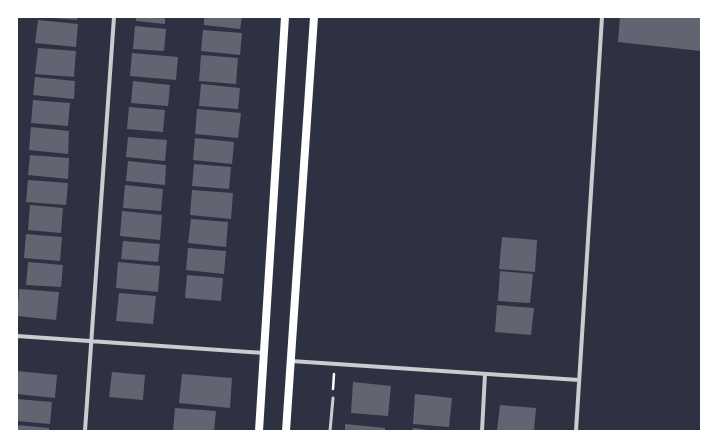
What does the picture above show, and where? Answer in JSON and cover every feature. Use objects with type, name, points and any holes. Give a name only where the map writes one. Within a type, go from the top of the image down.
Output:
[{"type":"main road","points":[[259,431],[285,17]]},
{"type":"main road","points":[[286,431],[314,17]]},
{"type":"street","points":[[85,431],[114,17]]},
{"type":"street","points":[[576,431],[602,17]]},
{"type":"street","points":[[17,336],[264,353]]},
{"type":"street","points":[[291,361],[579,380]]},
{"type":"street","points":[[482,431],[485,374]]},
{"type":"lane","points":[[330,431],[333,398]]},
{"type":"path","points":[[333,398],[335,364]]},
{"type":"building","points":[[77,17],[77,20],[54,18]]},
{"type":"building","points":[[136,17],[165,17],[165,24],[136,21]]},
{"type":"building","points":[[204,17],[242,17],[240,29],[204,25]]},
{"type":"building","points":[[620,17],[701,17],[701,51],[618,42]]},
{"type":"building","points":[[38,20],[78,24],[76,47],[35,43]]},
{"type":"building","points":[[135,26],[166,29],[164,51],[133,49]]},
{"type":"building","points":[[203,30],[242,33],[240,55],[201,51]]},
{"type":"building","points":[[38,48],[76,51],[74,77],[35,74]]},
{"type":"building","points":[[132,53],[178,57],[176,80],[130,76]]},
{"type":"building","points":[[201,55],[238,58],[236,84],[199,81]]},
{"type":"building","points":[[35,77],[75,81],[74,99],[33,95]]},
{"type":"building","points":[[133,81],[170,85],[168,106],[131,103]]},
{"type":"building","points":[[201,84],[240,88],[238,109],[199,106]]},
{"type":"building","points":[[33,100],[70,103],[68,126],[31,123]]},
{"type":"building","points":[[129,107],[165,110],[163,132],[127,129]]},
{"type":"building","points":[[197,109],[241,113],[238,138],[195,134]]},
{"type":"building","points":[[31,127],[69,131],[68,154],[29,150]]},
{"type":"building","points":[[128,137],[167,140],[165,161],[126,157]]},
{"type":"building","points":[[195,138],[234,142],[232,164],[193,160]]},
{"type":"building","points":[[30,155],[69,158],[68,179],[28,175]]},
{"type":"building","points":[[128,161],[166,165],[165,185],[126,181]]},
{"type":"building","points":[[194,164],[231,167],[229,189],[192,186]]},
{"type":"building","points":[[28,180],[68,183],[66,205],[26,202]]},
{"type":"building","points":[[125,185],[163,189],[161,211],[123,208]]},
{"type":"building","points":[[192,190],[233,193],[231,219],[190,215]]},
{"type":"building","points":[[30,205],[63,208],[61,233],[28,230]]},
{"type":"building","points":[[122,211],[162,215],[160,240],[120,236]]},
{"type":"building","points":[[191,219],[228,222],[226,247],[188,243]]},
{"type":"building","points":[[26,234],[62,237],[60,261],[24,258]]},
{"type":"building","points":[[502,237],[537,240],[535,272],[499,269]]},
{"type":"building","points":[[123,241],[160,244],[158,262],[121,259]]},
{"type":"building","points":[[188,248],[226,251],[224,274],[186,270]]},
{"type":"building","points":[[28,262],[63,265],[61,287],[26,285]]},
{"type":"building","points":[[118,262],[160,266],[158,292],[116,288]]},
{"type":"building","points":[[500,271],[533,274],[530,303],[498,301]]},
{"type":"building","points":[[187,275],[223,278],[221,301],[185,298]]},
{"type":"building","points":[[19,289],[59,292],[56,320],[17,316]]},
{"type":"building","points":[[119,293],[156,296],[153,324],[116,321]]},
{"type":"building","points":[[497,305],[534,308],[531,335],[495,332]]},
{"type":"building","points":[[17,371],[57,375],[55,398],[17,394]]},
{"type":"building","points":[[112,372],[145,375],[143,400],[109,397]]},
{"type":"building","points":[[182,374],[232,378],[230,408],[179,403]]},
{"type":"building","points":[[353,382],[391,386],[388,416],[351,413]]},
{"type":"building","points":[[415,394],[452,398],[449,427],[413,424]]},
{"type":"building","points":[[17,399],[52,402],[50,424],[17,421]]},
{"type":"building","points":[[500,405],[536,408],[534,431],[497,430]]},
{"type":"building","points":[[175,408],[216,411],[214,431],[173,431]]},
{"type":"building","points":[[345,424],[385,428],[385,431],[345,431]]},
{"type":"building","points":[[17,425],[49,428],[49,431],[17,431]]},
{"type":"building","points":[[413,428],[428,430],[428,431],[412,431]]}]
